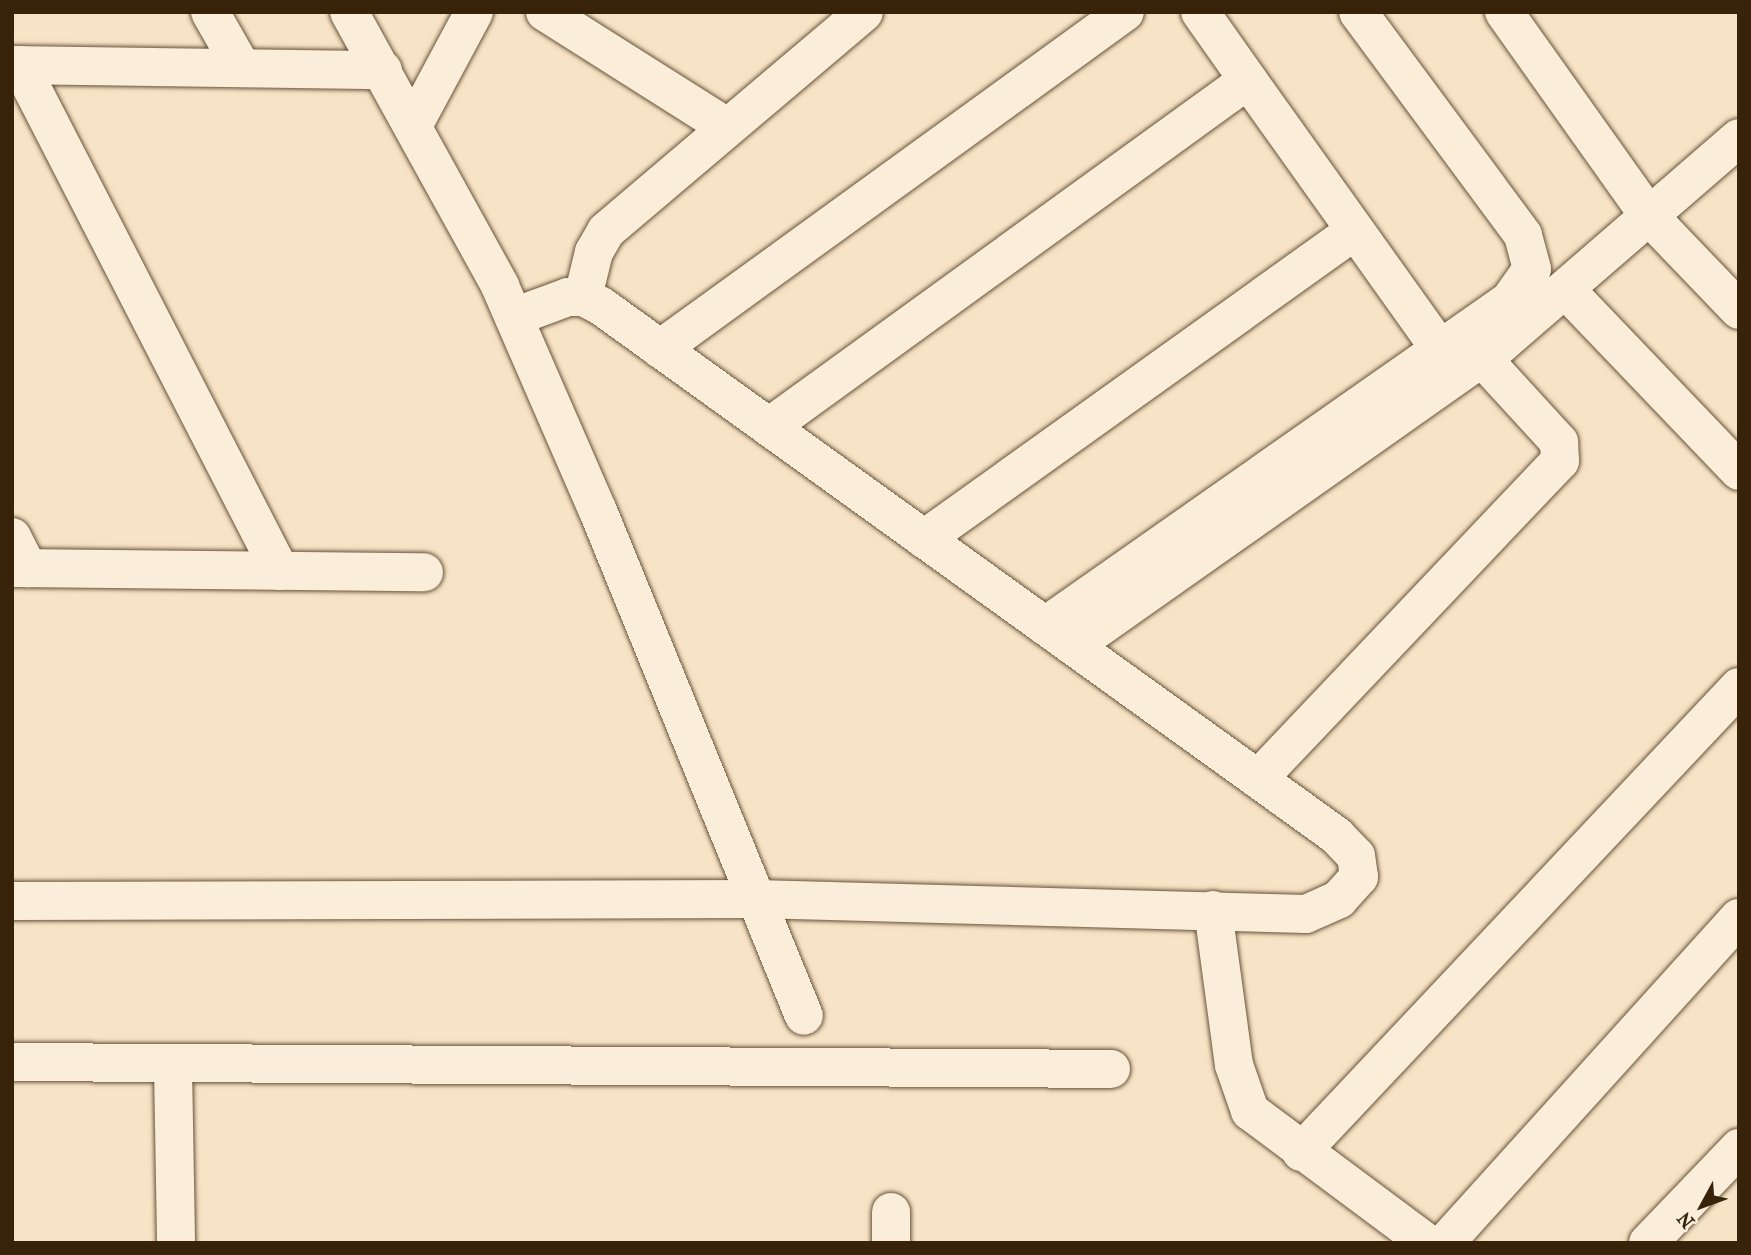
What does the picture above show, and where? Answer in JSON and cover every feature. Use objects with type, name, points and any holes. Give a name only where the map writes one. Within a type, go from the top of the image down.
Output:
[{"type":"street","points":[[210,12],[242,68]]},
{"type":"street","points":[[349,12],[414,124],[514,317],[804,1016]]},
{"type":"street","points":[[414,124],[474,12]]},
{"type":"street","points":[[545,12],[725,126]]},
{"type":"street","points":[[660,349],[1125,12]]},
{"type":"street","points":[[1200,12],[1353,232],[1439,348]]},
{"type":"street","points":[[1059,636],[1439,348],[1510,300],[1532,269],[1523,235],[1358,12]]},
{"type":"street","points":[[1504,12],[1649,216],[1739,310]]},
{"type":"street","points":[[583,297],[594,252],[606,231],[849,16]]},
{"type":"street","points":[[280,571],[16,65],[383,70]]},
{"type":"street","points":[[769,427],[1248,80]]},
{"type":"street","points":[[1059,636],[1482,358],[1566,290],[1739,138]]},
{"type":"street","points":[[924,539],[1353,232]]},
{"type":"street","points":[[1566,290],[1739,471]]},
{"type":"street","points":[[12,901],[757,899],[1306,914],[1339,899],[1359,877],[1356,856],[1337,836],[660,349],[583,297],[568,297],[514,317]]},
{"type":"street","points":[[1258,779],[1560,461],[1559,442],[1482,358]]},
{"type":"street","points":[[18,558],[280,571],[424,572]]},
{"type":"street","points":[[1301,1152],[1739,687]]},
{"type":"street","points":[[1213,910],[1234,1065],[1250,1111],[1301,1152],[1427,1243]]},
{"type":"street","points":[[1445,1243],[1739,918]]},
{"type":"street","points":[[12,1062],[173,1067],[1111,1069]]},
{"type":"street","points":[[173,1067],[176,1243]]},
{"type":"street","points":[[1648,1243],[1739,1148]]}]
